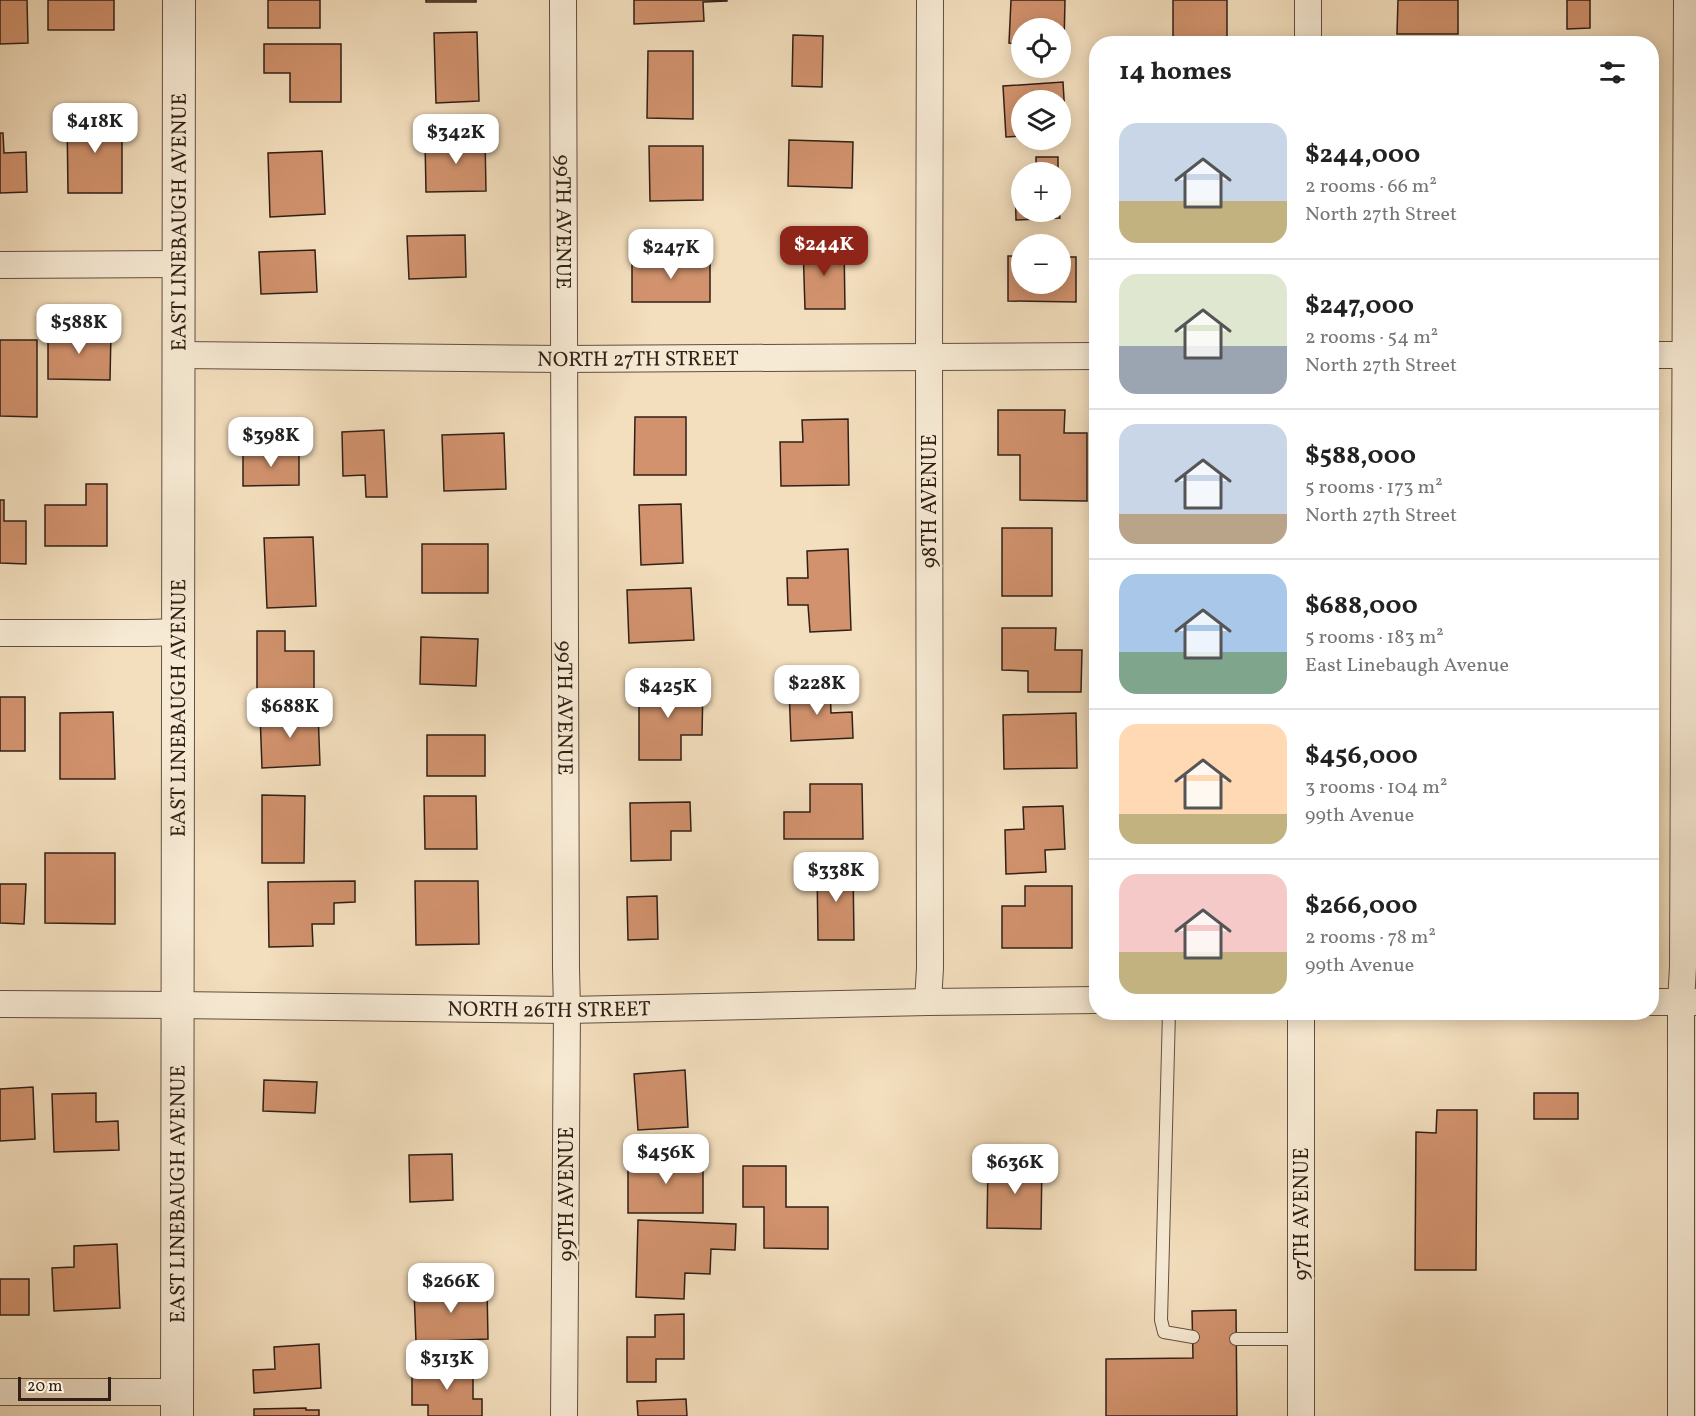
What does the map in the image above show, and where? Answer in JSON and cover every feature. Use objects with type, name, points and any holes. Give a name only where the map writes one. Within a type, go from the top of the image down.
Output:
[{"type":"street","name":"EAST LINEBAUGH AVENUE","points":[[177,1404],[179,0]]},
{"type":"street","name":"99TH AVENUE","points":[[563,0],[567,1010],[564,1416]]},
{"type":"street","name":"98TH AVENUE","points":[[928,1002],[930,968],[930,0]]},
{"type":"street","points":[[1308,0],[1308,36]]},
{"type":"street","points":[[1681,1416],[1689,1002],[1683,967],[1691,356],[1687,0]]},
{"type":"street","points":[[0,265],[179,264]]},
{"type":"street","name":"NORTH 27TH STREET","points":[[179,356],[563,359],[1089,356]]},
{"type":"street","points":[[1659,356],[1691,356]]},
{"type":"street","points":[[0,633],[179,632]]},
{"type":"street","name":"NORTH 26TH STREET","points":[[0,1004],[567,1010],[1089,1000]]},
{"type":"street","points":[[1659,1002],[1689,1002]]},
{"type":"street","name":"97TH AVENUE","points":[[1300,1020],[1301,1416]]},
{"type":"street","points":[[0,1392],[177,1404]]},
{"type":"lane","points":[[1169,1020],[1161,1320],[1164,1332],[1193,1337]]},
{"type":"lane","points":[[1236,1339],[1301,1339]]},
{"type":"building","points":[[0,0],[27,0],[28,43],[0,44]]},
{"type":"building","points":[[48,0],[114,0],[114,30],[48,30]]},
{"type":"building","points":[[268,0],[320,0],[320,28],[268,28]]},
{"type":"building","points":[[426,0],[476,0],[476,2],[426,2]]},
{"type":"building","points":[[634,0],[727,1],[703,2],[704,21],[634,24]]},
{"type":"building","points":[[1011,0],[1065,0],[1065,18],[1011,18],[1011,43],[1009,43]]},
{"type":"building","points":[[1173,0],[1227,0],[1227,36],[1173,36]]},
{"type":"building","points":[[1398,0],[1458,0],[1458,34],[1397,34]]},
{"type":"building","points":[[1567,0],[1590,0],[1590,28],[1567,29]]},
{"type":"building","points":[[477,32],[479,101],[436,103],[434,33]]},
{"type":"building","points":[[793,35],[823,36],[822,87],[792,86]]},
{"type":"building","points":[[264,44],[341,44],[341,102],[290,102],[290,73],[264,73]]},
{"type":"building","points":[[648,51],[693,51],[693,119],[647,118]]},
{"type":"building","points":[[1063,82],[1063,90],[1011,90],[1011,137],[1006,137],[1003,86]]},
{"type":"building","points":[[122,114],[122,193],[68,193],[67,115]]},
{"type":"building","points":[[0,133],[3,133],[4,153],[26,152],[27,192],[0,193]]},
{"type":"building","points":[[485,137],[486,191],[426,192],[425,139]]},
{"type":"building","points":[[789,140],[853,142],[852,188],[788,186]]},
{"type":"building","points":[[649,146],[703,146],[703,200],[650,201]]},
{"type":"building","points":[[322,151],[325,214],[270,217],[268,153]]},
{"type":"building","points":[[1036,157],[1058,157],[1058,162],[1036,162]]},
{"type":"building","points":[[465,235],[466,277],[409,279],[407,236]]},
{"type":"building","points":[[844,244],[845,309],[805,309],[803,245]]},
{"type":"building","points":[[315,250],[317,292],[261,294],[259,252]]},
{"type":"building","points":[[1008,256],[1011,256],[1011,294],[1071,294],[1071,257],[1076,257],[1076,302],[1008,301]]},
{"type":"building","points":[[632,258],[710,258],[710,302],[632,302]]},
{"type":"building","points":[[48,330],[111,331],[110,380],[48,379]]},
{"type":"building","points":[[0,340],[37,340],[37,417],[0,416]]},
{"type":"building","points":[[998,410],[1065,410],[1064,433],[1087,433],[1087,501],[1020,500],[1020,455],[998,455]]},
{"type":"building","points":[[635,417],[686,417],[686,475],[634,475]]},
{"type":"building","points":[[848,419],[849,485],[781,486],[780,442],[803,442],[802,420]]},
{"type":"building","points":[[384,430],[387,497],[366,497],[365,475],[343,476],[342,432]]},
{"type":"building","points":[[504,433],[506,489],[444,491],[442,435]]},
{"type":"building","points":[[299,451],[299,485],[243,486],[243,452]]},
{"type":"building","points":[[86,484],[107,484],[107,546],[45,546],[45,505],[86,505]]},
{"type":"building","points":[[0,500],[4,500],[4,521],[26,521],[26,564],[0,563]]},
{"type":"building","points":[[681,504],[683,563],[641,565],[639,505]]},
{"type":"building","points":[[1002,528],[1052,528],[1052,596],[1002,596]]},
{"type":"building","points":[[313,537],[316,606],[267,608],[264,538]]},
{"type":"building","points":[[422,544],[488,544],[488,593],[422,593]]},
{"type":"building","points":[[848,549],[851,630],[810,632],[808,605],[788,605],[787,578],[808,578],[807,551]]},
{"type":"building","points":[[691,588],[694,640],[629,643],[627,590]]},
{"type":"building","points":[[1002,628],[1056,628],[1055,650],[1082,650],[1081,692],[1028,692],[1028,671],[1002,670]]},
{"type":"building","points":[[257,631],[285,631],[285,651],[314,651],[314,692],[257,693]]},
{"type":"building","points":[[421,637],[478,639],[476,686],[420,684]]},
{"type":"building","points":[[639,684],[703,684],[702,735],[681,735],[681,760],[639,760]]},
{"type":"building","points":[[830,686],[831,713],[852,712],[853,738],[791,741],[789,688]]},
{"type":"building","points":[[0,697],[25,697],[25,751],[0,751]]},
{"type":"building","points":[[318,711],[320,765],[262,768],[260,713]]},
{"type":"building","points":[[113,712],[115,779],[60,779],[60,713]]},
{"type":"building","points":[[1076,713],[1077,768],[1004,769],[1003,715]]},
{"type":"building","points":[[427,735],[485,735],[485,776],[427,776]]},
{"type":"building","points":[[810,784],[862,784],[863,839],[784,839],[784,812],[810,812]]},
{"type":"building","points":[[262,795],[305,796],[304,863],[262,863]]},
{"type":"building","points":[[424,796],[476,796],[477,849],[425,849]]},
{"type":"building","points":[[690,802],[691,831],[671,831],[671,860],[631,861],[630,803]]},
{"type":"building","points":[[1063,806],[1065,849],[1045,850],[1046,872],[1006,874],[1005,830],[1024,829],[1023,807]]},
{"type":"building","points":[[45,853],[115,853],[115,924],[45,923]]},
{"type":"building","points":[[817,867],[853,867],[854,940],[818,940]]},
{"type":"building","points":[[355,881],[355,902],[334,903],[334,924],[312,924],[313,946],[269,947],[268,882]]},
{"type":"building","points":[[415,881],[478,881],[479,944],[416,945]]},
{"type":"building","points":[[0,884],[26,884],[24,924],[0,923]]},
{"type":"building","points":[[1025,886],[1072,886],[1072,948],[1002,948],[1002,906],[1025,906]]},
{"type":"building","points":[[657,896],[658,939],[628,940],[627,897]]},
{"type":"building","points":[[685,1070],[688,1127],[638,1130],[634,1074]]},
{"type":"building","points":[[264,1080],[317,1082],[315,1113],[263,1111]]},
{"type":"building","points":[[33,1087],[35,1139],[0,1141],[0,1089]]},
{"type":"building","points":[[96,1093],[96,1122],[118,1121],[119,1150],[54,1152],[52,1094]]},
{"type":"building","points":[[1534,1093],[1578,1093],[1578,1119],[1534,1119]]},
{"type":"building","points":[[1437,1110],[1477,1110],[1476,1270],[1415,1270],[1416,1132],[1436,1133]]},
{"type":"building","points":[[652,1144],[677,1144],[677,1166],[703,1166],[703,1213],[628,1213],[628,1167],[653,1167]]},
{"type":"building","points":[[452,1154],[453,1200],[410,1202],[409,1155]]},
{"type":"building","points":[[988,1162],[1042,1162],[1041,1229],[987,1228]]},
{"type":"building","points":[[743,1166],[786,1166],[786,1207],[828,1207],[828,1249],[764,1248],[764,1207],[743,1207]]},
{"type":"building","points":[[638,1220],[736,1224],[735,1250],[711,1249],[710,1274],[685,1273],[684,1299],[636,1297]]},
{"type":"building","points":[[117,1244],[120,1308],[54,1311],[52,1268],[74,1267],[74,1246]]},
{"type":"building","points":[[0,1279],[29,1279],[29,1315],[0,1315]]},
{"type":"building","points":[[487,1287],[488,1339],[416,1342],[414,1290]]},
{"type":"building","points":[[1236,1310],[1237,1416],[1106,1416],[1106,1359],[1193,1358],[1192,1311]]},
{"type":"building","points":[[684,1314],[684,1359],[656,1359],[656,1382],[627,1382],[627,1337],[655,1337],[655,1315]]},
{"type":"building","points":[[319,1344],[321,1388],[254,1393],[253,1370],[275,1369],[274,1347]]},
{"type":"building","points":[[427,1364],[473,1364],[473,1399],[482,1399],[482,1416],[428,1416],[428,1405],[412,1405],[412,1374],[427,1374]]},
{"type":"building","points":[[686,1399],[687,1416],[638,1416],[637,1401]]},
{"type":"building","points":[[306,1408],[306,1410],[319,1410],[319,1416],[254,1416],[254,1409]]}]
